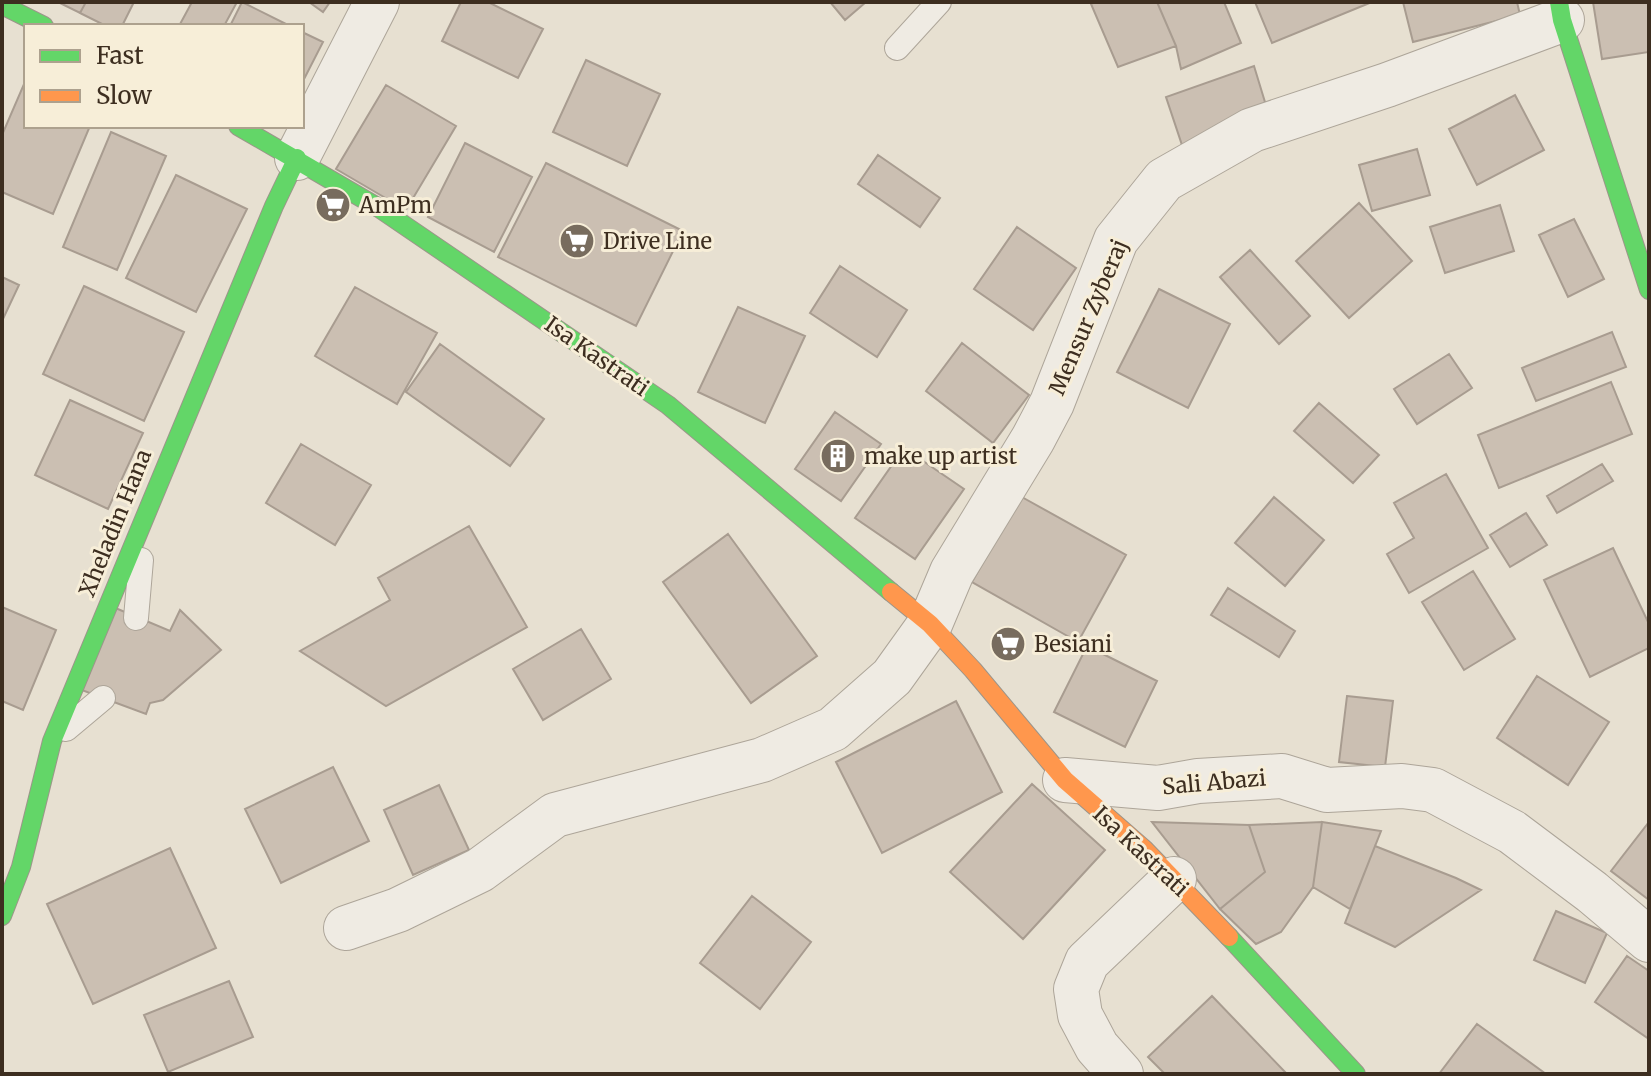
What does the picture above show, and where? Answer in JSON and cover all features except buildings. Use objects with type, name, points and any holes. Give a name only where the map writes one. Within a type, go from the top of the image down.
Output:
[{"type":"street","points":[[297,158],[377,2]]},
{"type":"street","points":[[2,5],[40,24]]},
{"type":"street","points":[[1560,11],[1649,290]]},
{"type":"street","name":"Mensur Zyberaj","points":[[930,624],[952,572],[1052,403],[1116,240],[1164,180],[1252,130],[1387,85],[1560,11]]},
{"type":"street","name":"Isa Kastrati","points":[[242,128],[297,158],[428,241],[668,405],[930,624],[973,670],[1065,780],[1174,879],[1356,1074]]},
{"type":"street","name":"Xheladin Hana","points":[[2,916],[21,867],[52,741],[145,511],[297,158]]},
{"type":"street","points":[[346,928],[398,910],[480,870],[555,815],[762,760],[833,729],[892,677],[930,624]]},
{"type":"street","name":"Sali Abazi","points":[[1065,780],[1158,788],[1198,781],[1282,776],[1327,790],[1402,786],[1433,790],[1512,832],[1592,892],[1649,940]]},
{"type":"street","points":[[1121,1074],[1097,1047],[1080,1015],[1076,989],[1087,962],[1174,879]]},
{"type":"lane","points":[[897,48],[939,2]]},
{"type":"lane","points":[[136,618],[145,511]]},
{"type":"lane","points":[[52,741],[103,698]]},
{"type":"traffic: fast","points":[[1559,2],[1562,20],[1649,290]]},
{"type":"traffic: fast","points":[[2,5],[40,24]]},
{"type":"traffic: fast","points":[[241,128],[379,208],[668,405],[891,592]]},
{"type":"traffic: fast","points":[[2,916],[21,867],[52,741],[274,206],[297,158]]},
{"type":"traffic: fast","points":[[1229,937],[1356,1074]]},
{"type":"traffic: slow","points":[[891,592],[930,624],[973,670],[1065,780],[1144,849],[1229,937]]},
{"type":"place","name":"AmPm","points":[[333,205]]},
{"type":"place","name":"Drive Line","points":[[577,241]]},
{"type":"place","name":"make up artist","points":[[838,456]]},
{"type":"place","name":"Besiani","points":[[1008,644]]}]
